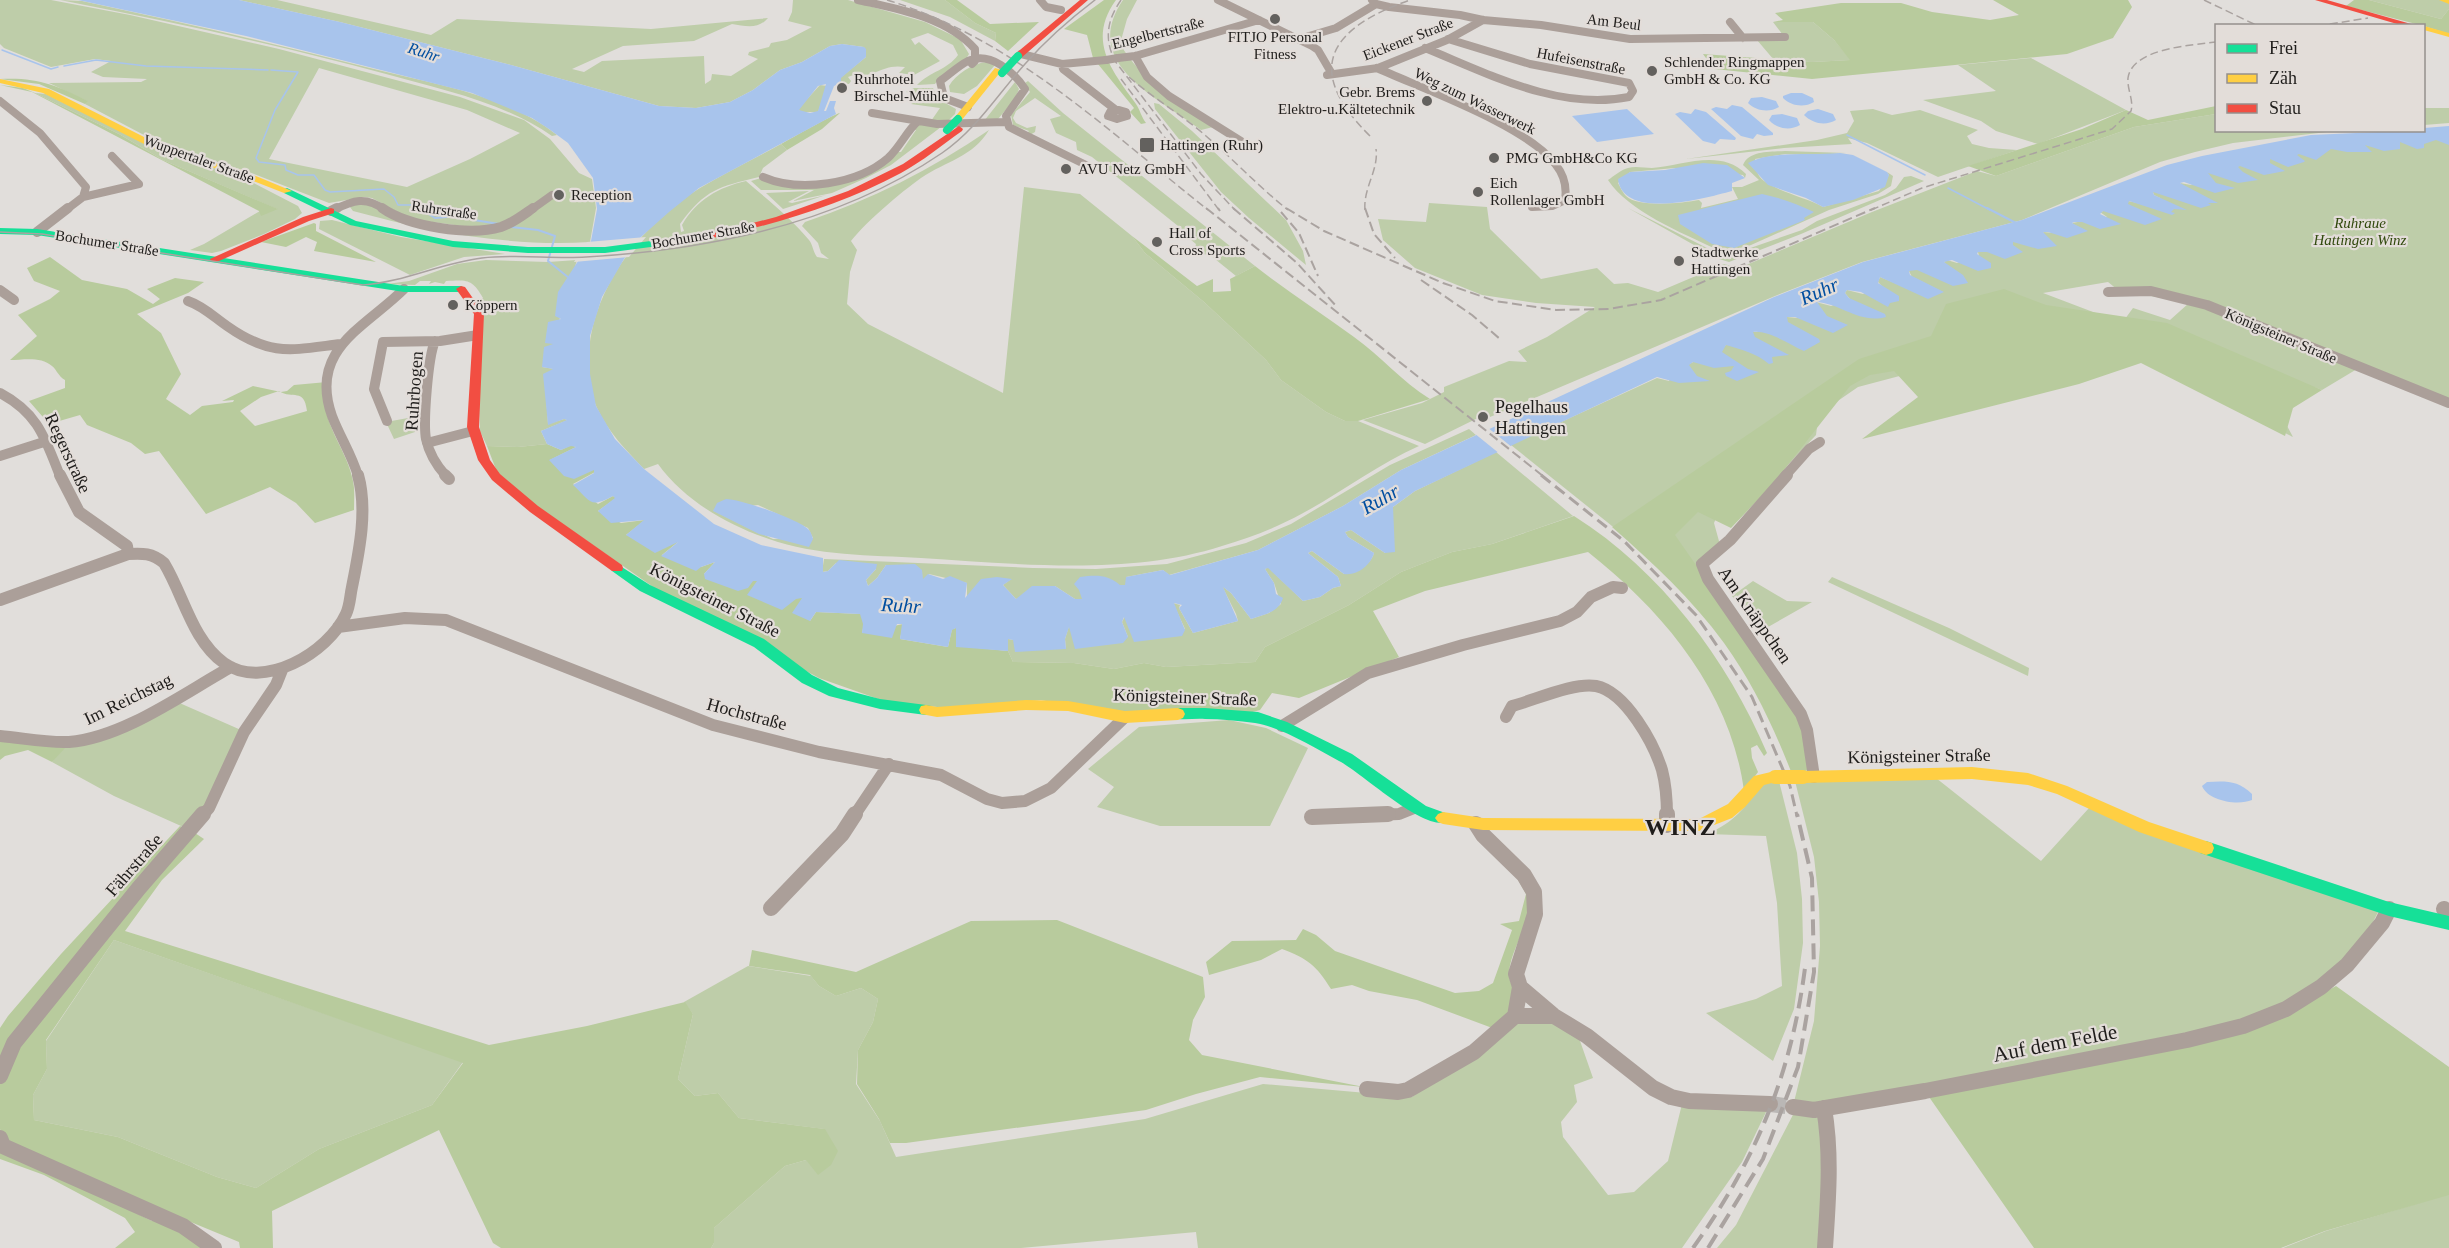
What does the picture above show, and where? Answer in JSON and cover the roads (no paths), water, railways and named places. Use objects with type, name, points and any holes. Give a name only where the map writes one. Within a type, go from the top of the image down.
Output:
[{"type":"street","points":[[858,0],[904,12],[950,29],[970,43],[975,49],[976,58],[971,65],[942,86],[943,95],[947,100],[968,112]]},
{"type":"street","points":[[1040,0],[1046,7],[1060,10]]},
{"type":"street","points":[[1019,52],[1060,10],[1075,0]]},
{"type":"street","points":[[1019,52],[1084,0]]},
{"type":"street","points":[[1218,0],[1299,39],[1340,26],[1374,2]]},
{"type":"street","points":[[2319,0],[2408,24]]},
{"type":"street","points":[[2443,0],[2449,3]]},
{"type":"street","name":"Eickener Straße","points":[[1299,39],[1318,50],[1329,75],[1377,68],[1458,35],[1480,25],[1483,20],[1374,2]]},
{"type":"street","name":"Engelbertstraße","points":[[1062,64],[1135,56],[1259,20]]},
{"type":"street","name":"Am Beul","points":[[1483,20],[1535,24],[1630,39],[1785,37]]},
{"type":"street","points":[[1730,22],[1743,38]]},
{"type":"street","points":[[2425,28],[2449,35]]},
{"type":"street","name":"Hufeisenstraße","points":[[1425,48],[1527,87],[1564,97],[1617,100],[1629,97],[1633,91],[1629,83],[1530,64],[1448,39]]},
{"type":"street","points":[[1019,52],[1062,64],[1063,69],[1116,110]]},
{"type":"street","name":"Bochumer Straße","points":[[331,211],[436,236],[527,248],[596,246],[668,238],[728,228],[797,212],[882,176],[915,156],[968,112],[1000,71],[1019,52]]},
{"type":"street","points":[[1135,56],[1147,77],[1169,96],[1244,143]]},
{"type":"street","points":[[976,58],[995,61],[1019,80],[1024,87],[1022,97],[1008,112],[1005,122]]},
{"type":"street","name":"Weg zum Wasserwerk","points":[[1377,68],[1484,117],[1531,142],[1551,158],[1561,173],[1565,187],[1565,200],[1552,206],[1532,207]]},
{"type":"street","name":"Wuppertaler Straße","points":[[0,81],[39,87],[172,152],[235,170],[331,211]]},
{"type":"street","points":[[943,95],[954,98],[968,112]]},
{"type":"street","points":[[954,98],[968,112]]},
{"type":"street","points":[[0,101],[40,134],[85,184],[86,190],[83,197]]},
{"type":"street","points":[[872,112],[932,124],[1005,122],[1017,133],[1086,165]]},
{"type":"street","points":[[763,177],[772,182],[788,184],[856,176],[889,157],[906,133],[918,121]]},
{"type":"street","points":[[37,232],[83,197],[140,184],[112,156]]},
{"type":"street","name":"Ruhrstraße","points":[[331,211],[351,202],[369,200],[395,216],[424,224],[481,229],[504,225],[552,195]]},
{"type":"street","points":[[298,221],[308,210],[308,201]]},
{"type":"street","points":[[281,231],[298,221],[331,211]]},
{"type":"street","points":[[220,260],[249,244],[325,217],[331,211]]},
{"type":"street","name":"Bochumer Straße","points":[[0,231],[37,232],[340,281],[404,289],[458,287]]},
{"type":"street","name":"Königsteiner Straße","points":[[458,287],[464,290],[467,300],[479,310],[473,432],[491,470],[534,509],[645,588],[759,643],[817,685],[861,700],[920,711],[955,712],[1033,705],[1077,708],[1125,717],[1233,714],[1271,721],[1347,758],[1417,812]]},
{"type":"street","points":[[0,600],[128,554],[147,553],[156,556],[164,563],[205,645],[231,667],[254,672],[282,670],[311,652],[338,627],[346,614],[362,513],[361,484],[331,416],[326,393],[332,366],[341,344],[357,326],[404,289]]},
{"type":"street","points":[[0,290],[14,300]]},
{"type":"street","name":"Königsteiner Straße","points":[[2108,292],[2151,291],[2207,305],[2449,403]]},
{"type":"street","points":[[188,302],[199,304],[227,326],[265,349],[286,351],[341,344]]},
{"type":"street","name":"Ruhrbogen","points":[[387,421],[374,389],[383,342],[435,341],[478,335]]},
{"type":"street","name":"Ruhrbogen","points":[[435,341],[425,436],[441,471],[449,479]]},
{"type":"street","name":"Regerstraße","points":[[0,393],[19,403],[33,415],[47,441],[74,506],[127,546],[128,554]]},
{"type":"street","name":"Ruhrbogen","points":[[427,443],[473,432]]},
{"type":"street","points":[[0,456],[47,441]]},
{"type":"street","name":"Am Knäppchen","points":[[1809,777],[1807,730],[1801,714],[1725,600],[1708,579],[1702,564],[1730,540],[1809,449],[1820,442]]},
{"type":"street","points":[[1282,726],[1368,673],[1463,645],[1560,621],[1577,612],[1591,597],[1613,587],[1622,588]]},
{"type":"street","name":"Hochstraße","points":[[338,627],[407,616],[438,618],[705,723],[819,752],[889,764],[945,777],[998,802],[1019,803],[1032,799],[1051,788],[1125,717]]},
{"type":"street","name":"Im Reichstag","points":[[0,736],[63,742],[81,741],[125,724],[231,667]]},
{"type":"street","name":"Fährstraße","points":[[0,1076],[14,1043],[139,888],[209,808],[244,732],[276,685],[282,670]]},
{"type":"street","points":[[1506,717],[1512,706],[1581,687],[1594,685],[1609,691],[1625,706],[1643,730],[1660,763],[1667,797],[1667,825]]},
{"type":"street","points":[[771,908],[842,834],[889,764]]},
{"type":"street","name":"Königsteiner Straße","points":[[1312,817],[1417,812],[1476,824],[1700,825],[1717,820],[1741,805],[1760,780],[1775,777],[1972,773],[2028,779],[2062,790],[2144,827],[2389,909],[2447,916]]},
{"type":"street","points":[[1367,1089],[1398,1092],[1408,1090],[1474,1052],[1515,1016],[1520,987],[1516,974],[1535,914],[1534,892],[1524,875],[1483,835],[1476,824]]},
{"type":"street","name":"Auf dem Felde","points":[[1793,1107],[1814,1110],[2164,1045],[2243,1026],[2286,1009],[2321,987],[2347,965],[2382,923],[2389,909]]},
{"type":"street","points":[[1520,987],[1554,1016],[1587,1036],[1653,1088],[1671,1097],[1689,1101],[1770,1104]]},
{"type":"street","points":[[1515,1016],[1554,1016]]},
{"type":"street","points":[[1824,1108],[1828,1132],[1829,1174],[1825,1248]]},
{"type":"street","points":[[0,1138],[3,1146],[183,1226],[214,1248]]},
{"type":"water","name":"Ruhr","points":[[78,0],[239,0],[340,22],[511,65],[659,106],[696,108],[730,102],[753,90],[780,70],[802,62],[830,46],[842,44],[864,47],[866,57],[841,78],[841,83],[834,86],[824,111],[830,101],[836,101],[834,108],[836,114],[699,188],[641,237],[624,259],[602,297],[590,336],[590,374],[596,406],[615,439],[644,469],[714,524],[761,545],[823,558],[823,572],[828,571],[839,560],[877,564],[876,569],[866,580],[868,586],[886,565],[915,564],[922,570],[923,579],[928,574],[943,579],[950,576],[967,583],[965,598],[981,579],[997,577],[1012,579],[1003,585],[1016,599],[1032,586],[1055,586],[1075,599],[1082,599],[1074,584],[1080,577],[1101,576],[1125,585],[1126,577],[1163,570],[1170,575],[1258,550],[1343,506],[1401,470],[1774,297],[1863,262],[2022,220],[2167,165],[2311,135],[2425,132],[2425,128],[2449,126],[2449,145],[2436,140],[2424,144],[2424,148],[2417,149],[2400,142],[2400,149],[2384,151],[2365,145],[2372,152],[2347,152],[2331,149],[2316,160],[2299,154],[2297,155],[2305,161],[2288,167],[2270,159],[2270,163],[2285,171],[2264,175],[2240,166],[2238,167],[2243,172],[2258,180],[2238,183],[2208,173],[2216,183],[2235,188],[2215,193],[2184,182],[2180,183],[2218,203],[2208,203],[2211,205],[2201,208],[2153,192],[2154,195],[2187,210],[2174,209],[2171,212],[2175,213],[2172,215],[2129,201],[2128,204],[2162,219],[2145,225],[2103,211],[2100,214],[2121,224],[2100,229],[2082,222],[2074,222],[2072,223],[2088,231],[2067,238],[2043,232],[2057,246],[2038,249],[2013,242],[2013,245],[2023,252],[2005,259],[1987,252],[1978,252],[1977,254],[1991,263],[1991,268],[1978,271],[1952,260],[1944,262],[1963,275],[1968,283],[1953,286],[1917,270],[1909,271],[1910,275],[1944,292],[1928,299],[1880,277],[1878,283],[1899,296],[1899,301],[1890,303],[1888,307],[1861,292],[1847,290],[1845,293],[1849,298],[1885,314],[1886,317],[1867,318],[1817,302],[1827,316],[1848,325],[1833,333],[1795,317],[1787,317],[1788,322],[1819,339],[1820,342],[1804,351],[1772,335],[1753,332],[1755,337],[1789,355],[1772,357],[1773,363],[1769,364],[1754,354],[1726,345],[1722,352],[1748,369],[1759,372],[1737,381],[1726,376],[1725,373],[1731,371],[1734,366],[1714,368],[1693,362],[1689,365],[1697,376],[1710,381],[1679,383],[1657,377],[1415,491],[1393,507],[1395,552],[1385,553],[1351,530],[1345,532],[1348,537],[1374,553],[1370,562],[1363,569],[1344,574],[1312,551],[1308,553],[1338,577],[1341,586],[1333,588],[1320,597],[1303,601],[1268,568],[1265,569],[1274,583],[1276,594],[1283,598],[1275,610],[1261,616],[1251,619],[1231,593],[1223,587],[1238,621],[1193,633],[1179,608],[1182,605],[1174,603],[1185,630],[1182,636],[1134,642],[1124,617],[1122,622],[1128,637],[1123,643],[1075,649],[1069,627],[1065,639],[1066,649],[1015,652],[1013,640],[1008,639],[1008,651],[956,647],[956,628],[952,630],[948,647],[900,639],[902,624],[897,624],[892,638],[862,633],[863,624],[860,614],[816,612],[810,621],[792,613],[802,598],[796,599],[782,610],[747,595],[757,581],[753,581],[748,588],[738,591],[705,579],[704,574],[715,562],[696,571],[661,556],[678,542],[655,553],[626,535],[644,520],[611,523],[598,511],[615,498],[613,496],[599,502],[591,501],[573,485],[594,473],[594,470],[574,479],[564,476],[549,460],[576,447],[571,446],[561,450],[547,444],[541,431],[567,420],[548,425],[543,374],[553,369],[542,367],[544,347],[553,344],[545,343],[548,322],[561,319],[555,316],[558,292],[591,241],[597,209],[593,178],[568,143],[549,129],[532,118],[472,93],[246,36]],"holes":[[[826,84],[818,111],[810,113],[799,110],[818,86]]]},
{"type":"water","points":[[1791,93],[1802,93],[1813,98],[1814,102],[1806,105],[1794,104],[1783,98]]},
{"type":"water","points":[[1762,97],[1776,101],[1779,107],[1763,110],[1748,103],[1751,98]]},
{"type":"water","points":[[1732,105],[1742,107],[1773,135],[1757,134],[1753,139],[1741,136],[1711,109],[1716,107],[1727,109]]},
{"type":"water","points":[[1627,109],[1654,134],[1597,142],[1572,116]]},
{"type":"water","points":[[1695,109],[1706,112],[1736,138],[1735,140],[1720,139],[1715,144],[1703,141],[1675,114],[1680,112],[1691,114]]},
{"type":"water","points":[[1818,109],[1833,114],[1836,120],[1820,123],[1804,115],[1808,111]]},
{"type":"water","points":[[1782,114],[1797,118],[1800,125],[1784,128],[1769,120],[1772,115]]},
{"type":"water","points":[[1840,153],[1853,155],[1887,172],[1889,175],[1885,187],[1853,200],[1823,207],[1806,198],[1768,185],[1748,163],[1768,156]]},
{"type":"water","points":[[1703,163],[1727,165],[1745,178],[1732,183],[1732,191],[1704,198],[1667,203],[1634,200],[1623,192],[1618,179],[1630,172],[1665,170]]},
{"type":"water","points":[[1762,194],[1814,212],[1804,218],[1805,220],[1734,248],[1712,244],[1680,224],[1678,215]]},
{"type":"water","points":[[726,499],[744,502],[770,511],[804,526],[810,531],[813,539],[809,547],[759,534],[713,511],[717,503]]},
{"type":"water","points":[[2207,782],[2225,782],[2242,786],[2252,794],[2252,800],[2232,802],[2217,799],[2205,791],[2202,786]]},
{"type":"waterway","points":[[2,50],[51,69],[58,67]]},
{"type":"waterway","points":[[64,66],[96,60],[146,66],[268,70]]},
{"type":"waterway","points":[[271,70],[298,72],[275,110],[256,158],[259,162],[285,165],[286,170],[298,175],[314,175],[325,190],[330,192],[384,189],[394,197],[398,205],[416,205],[419,208]]},
{"type":"waterway","points":[[1847,135],[1925,175]]},
{"type":"waterway","points":[[1948,188],[1990,210]]},
{"type":"waterway","points":[[419,208],[435,218],[471,215],[474,220],[499,224]]},
{"type":"waterway","points":[[1987,208],[2016,223]]},
{"type":"waterway","points":[[511,227],[538,230],[555,236],[548,261],[569,278]]},
{"type":"tunnel","points":[[1770,1104],[1793,1107]]},
{"type":"tram line","points":[[0,232],[42,234],[363,285],[482,258],[586,257],[679,248],[726,240],[772,229],[860,198],[902,178],[942,153],[966,134],[1041,47],[1095,0]]},
{"type":"railway","points":[[887,0],[933,17],[1017,62],[1095,118],[1208,210]]},
{"type":"railway","points":[[1121,0],[1110,22],[1108,37],[1115,61],[1201,174],[1234,209]]},
{"type":"railway","points":[[1370,136],[1349,112],[1336,90],[1332,71],[1334,53],[1344,38],[1360,24],[1410,0]]},
{"type":"railway","points":[[2204,0],[2254,24]]},
{"type":"railway","points":[[2330,24],[2368,18]]},
{"type":"railway","points":[[1871,210],[1922,188],[2112,129],[2131,111],[2128,78],[2132,68],[2140,60],[2165,50],[2215,42]]},
{"type":"railway","points":[[1129,77],[1206,136],[1288,210]]},
{"type":"railway","points":[[1121,79],[1219,210]]},
{"type":"railway","points":[[1365,208],[1376,149]]},
{"type":"railway","points":[[1206,208],[1543,476]]},
{"type":"railway","points":[[1286,208],[1324,231],[1443,283],[1495,301],[1556,310],[1609,309],[1661,300],[1875,208]]},
{"type":"railway","points":[[1365,208],[1374,234],[1395,258]]},
{"type":"railway","points":[[1234,209],[1297,263],[1337,307]]},
{"type":"railway","points":[[1281,212],[1299,233],[1318,276]]},
{"type":"railway","points":[[1421,280],[1472,315],[1500,339]]},
{"type":"railway","points":[[1541,475],[1624,541],[1696,615],[1752,697],[1790,786],[1797,816]]},
{"type":"railway","points":[[1708,1248],[1763,1159],[1798,1067],[1814,972],[1812,878],[1797,814]]},
{"type":"railway","points":[[1693,1248],[1735,1182],[1767,1115],[1790,1045],[1805,968]]},
{"type":"place","name":"FITJO Personal Fitness","points":[[1275,19]]},
{"type":"place","name":"Schlender Ringmappen GmbH & Co. KG","points":[[1652,71]]},
{"type":"place","name":"Ruhrhotel Birschel-Mühle","points":[[842,88]]},
{"type":"place","name":"Gebr. Brems Elektro-u.Kältetechnik","points":[[1427,101]]},
{"type":"place","name":"Hattingen (Ruhr)","points":[[1147,145]]},
{"type":"place","name":"PMG GmbH&Co KG","points":[[1494,158]]},
{"type":"place","name":"AVU Netz GmbH","points":[[1066,169]]},
{"type":"place","name":"Eich Rollenlager GmbH","points":[[1478,192]]},
{"type":"place","name":"Reception","points":[[559,195]]},
{"type":"place","name":"Hall of Cross Sports","points":[[1157,242]]},
{"type":"place","name":"Stadtwerke Hattingen","points":[[1679,261]]},
{"type":"place","name":"Köppern","points":[[453,305]]},
{"type":"place","name":"Pegelhaus Hattingen","points":[[1483,417]]},
{"type":"district","name":"WINZ","points":[[1681,827]]},
{"type":"park label","name":"Ruhraue Hattingen Winz","points":[[2360,232]]}]
